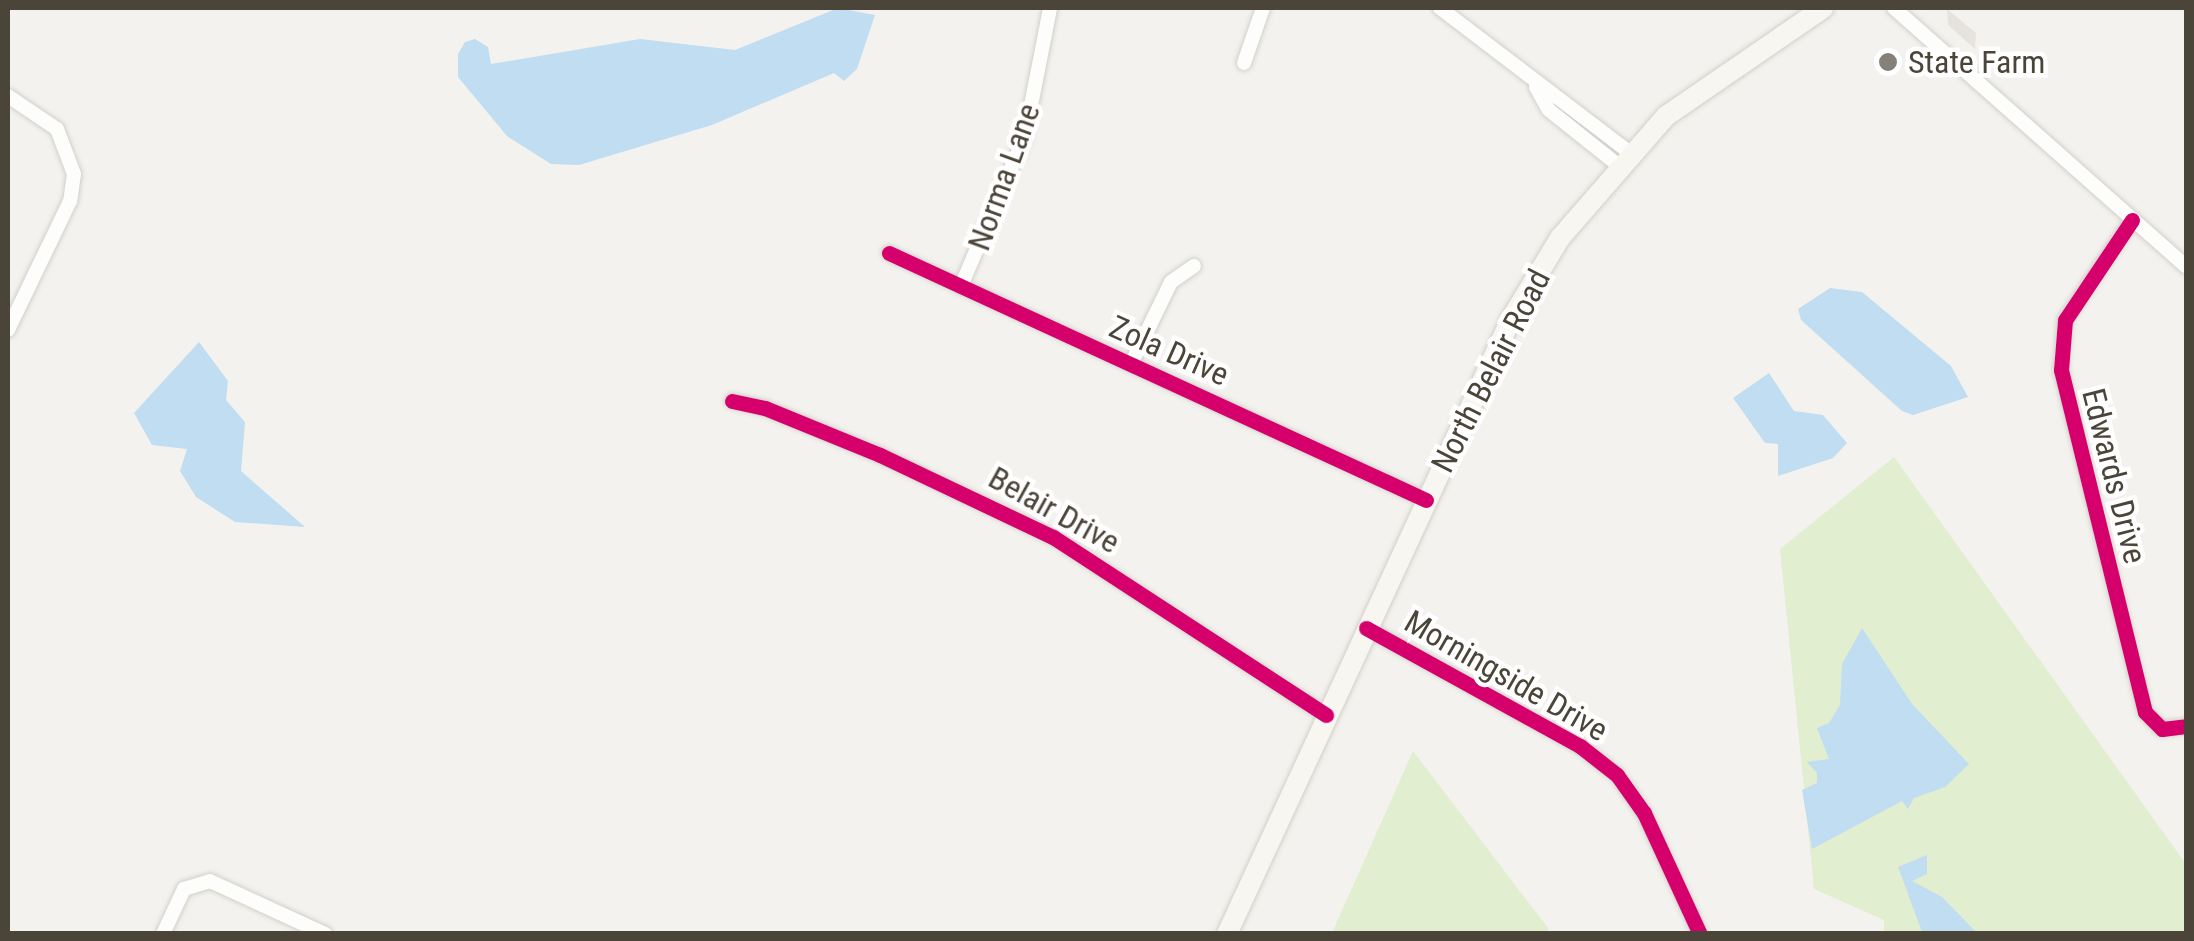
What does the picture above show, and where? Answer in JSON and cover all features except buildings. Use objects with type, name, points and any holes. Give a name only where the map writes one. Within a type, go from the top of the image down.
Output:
[{"type":"main road","name":"North Belair Road","points":[[1227,934],[1511,319],[1560,238],[1623,158],[1679,107],[1822,8]]},
{"type":"street","name":"Norma Lane","points":[[962,286],[1025,136],[1050,8]]},
{"type":"street","points":[[1244,63],[1263,8]]},
{"type":"street","points":[[1440,8],[1535,86],[1550,110],[1623,158]]},
{"type":"street","points":[[1894,8],[2186,266]]},
{"type":"street","points":[[8,96],[57,129],[74,174],[70,201],[8,330]]},
{"type":"street","name":"Edwards Drive","points":[[2132,220],[2065,320],[2060,370],[2145,712],[2162,729],[2186,726]]},
{"type":"street","name":"Zola Drive","points":[[889,252],[1426,500]]},
{"type":"street","points":[[1131,364],[1172,282],[1194,266]]},
{"type":"street","name":"Belair Drive","points":[[732,401],[765,408],[863,448],[1053,537],[1326,715]]},
{"type":"street","name":"Morningside Drive","points":[[1366,628],[1580,746],[1617,775],[1644,813],[1700,934]]},
{"type":"street","points":[[163,934],[184,889],[210,880],[325,934]]},
{"type":"green space","points":[[1894,457],[2186,864],[2186,933],[1884,933],[1884,920],[1814,889],[1780,549]]},
{"type":"green space","points":[[1413,751],[1548,928],[1548,933],[1332,933]]},
{"type":"shaded area","points":[[1947,9],[1976,33],[1975,49],[1948,25]]},
{"type":"water","points":[[838,8],[875,15],[857,69],[844,81],[834,73],[712,125],[579,165],[551,164],[507,136],[458,77],[458,54],[465,42],[475,39],[488,47],[491,64],[640,39],[735,50]]},
{"type":"water","points":[[1830,288],[1862,292],[1951,366],[1968,397],[1913,415],[1902,411],[1801,320],[1798,309]]},
{"type":"water","points":[[199,342],[228,381],[226,400],[245,422],[241,471],[305,527],[235,522],[196,497],[180,471],[187,449],[152,445],[134,413]]},
{"type":"water","points":[[1769,373],[1794,411],[1823,415],[1847,443],[1833,458],[1778,476],[1778,444],[1765,443],[1733,398]]},
{"type":"water","points":[[1862,628],[1912,704],[1969,764],[1945,787],[1914,798],[1908,809],[1902,801],[1812,849],[1802,790],[1817,783],[1817,773],[1807,762],[1829,759],[1817,728],[1829,723],[1840,705],[1842,664]]},
{"type":"water","points":[[1927,855],[1927,874],[1912,881],[1942,897],[1977,933],[1922,932],[1898,867]]},
{"type":"cycle path","points":[[2132,220],[2065,320],[2061,370],[2145,712],[2162,729],[2186,726]]},
{"type":"cycle path","points":[[889,253],[1426,500]]},
{"type":"cycle path","points":[[732,401],[765,408],[880,455],[1053,537],[1326,715]]},
{"type":"cycle path","points":[[1366,628],[1580,746],[1617,775],[1644,813],[1700,934]]},
{"type":"place","name":"State Farm","points":[[1888,62]]}]
